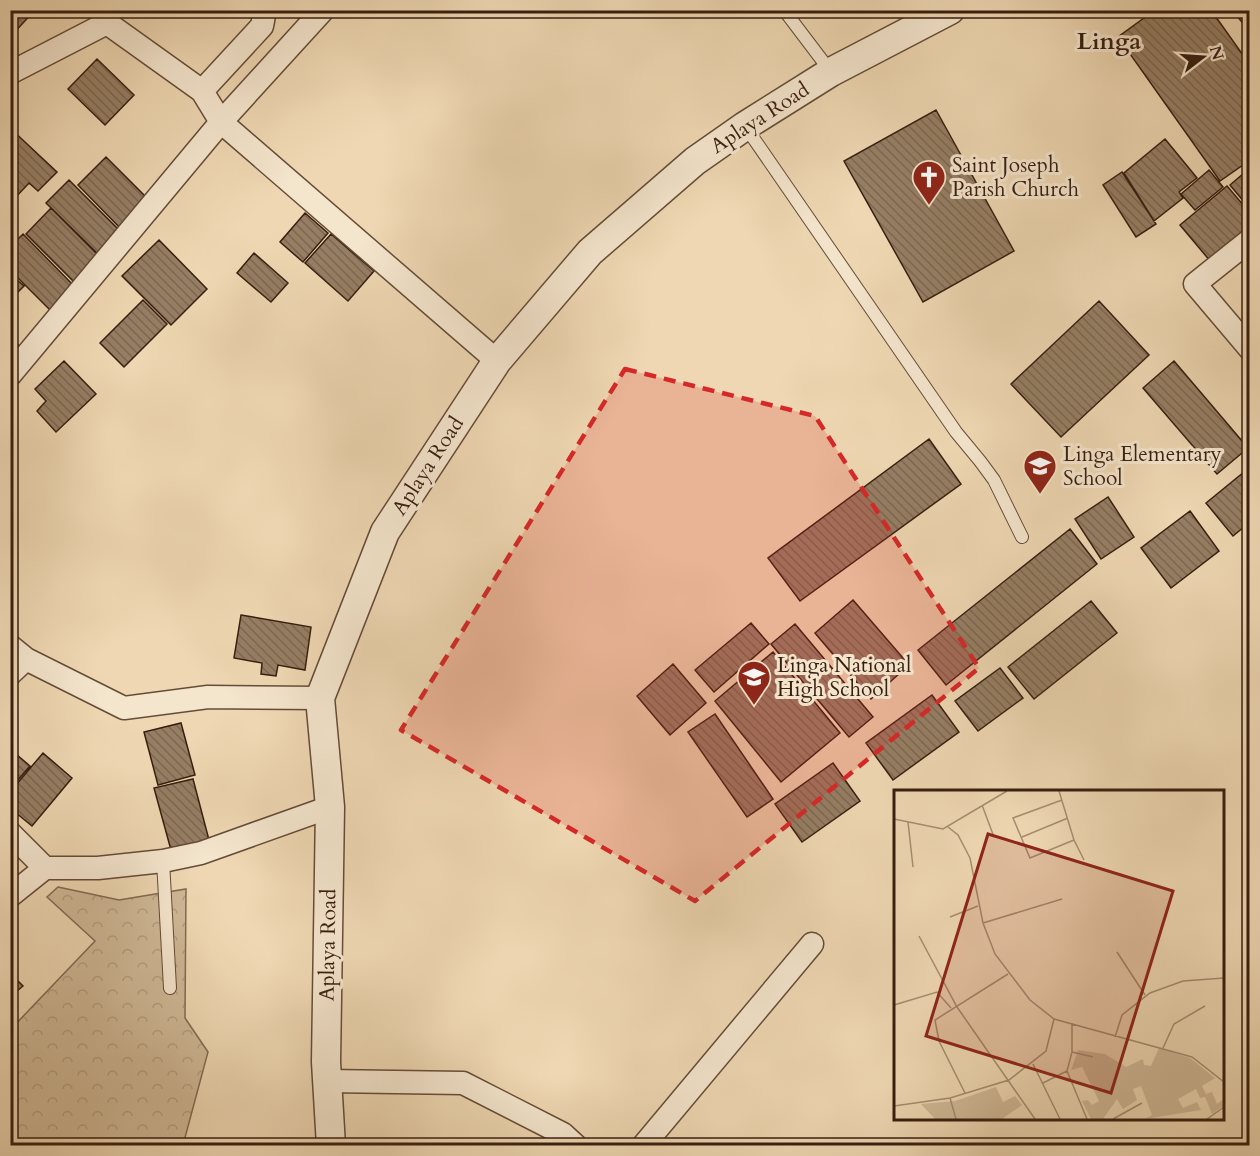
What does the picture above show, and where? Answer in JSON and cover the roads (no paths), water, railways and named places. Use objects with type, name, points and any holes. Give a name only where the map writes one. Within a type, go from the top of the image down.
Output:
[{"type":"street","points":[[202,91],[262,26],[265,10]]},
{"type":"street","points":[[10,375],[222,122],[323,10]]},
{"type":"street","name":"Aplaya Road","points":[[331,1146],[326,1062],[330,807],[320,698],[385,532],[497,361],[590,252],[695,161],[745,126],[831,72],[950,10]]},
{"type":"street","points":[[10,73],[107,23],[202,91],[222,122],[497,361]]},
{"type":"street","points":[[1250,240],[1196,284],[1250,350]]},
{"type":"street","points":[[16,660],[124,708],[208,697],[320,698]]},
{"type":"street","points":[[10,896],[45,868],[98,868],[163,861],[201,853],[330,807]]},
{"type":"street","points":[[10,833],[45,868]]},
{"type":"street","points":[[643,1146],[812,944]]},
{"type":"street","points":[[327,1082],[463,1083],[563,1134],[576,1146]]},
{"type":"lane","points":[[784,10],[831,72]]},
{"type":"lane","points":[[745,126],[956,432],[994,480],[1022,537]]},
{"type":"lane","points":[[163,861],[170,988]]},
{"type":"place","name":"Saint Joseph Parish Church","points":[[929,206]]},
{"type":"place","name":"Linga Elementary School","points":[[1040,495]]},
{"type":"place","name":"Linga National High School","points":[[754,706]]},
{"type":"district","name":"Linga","points":[[1109,41]]}]
